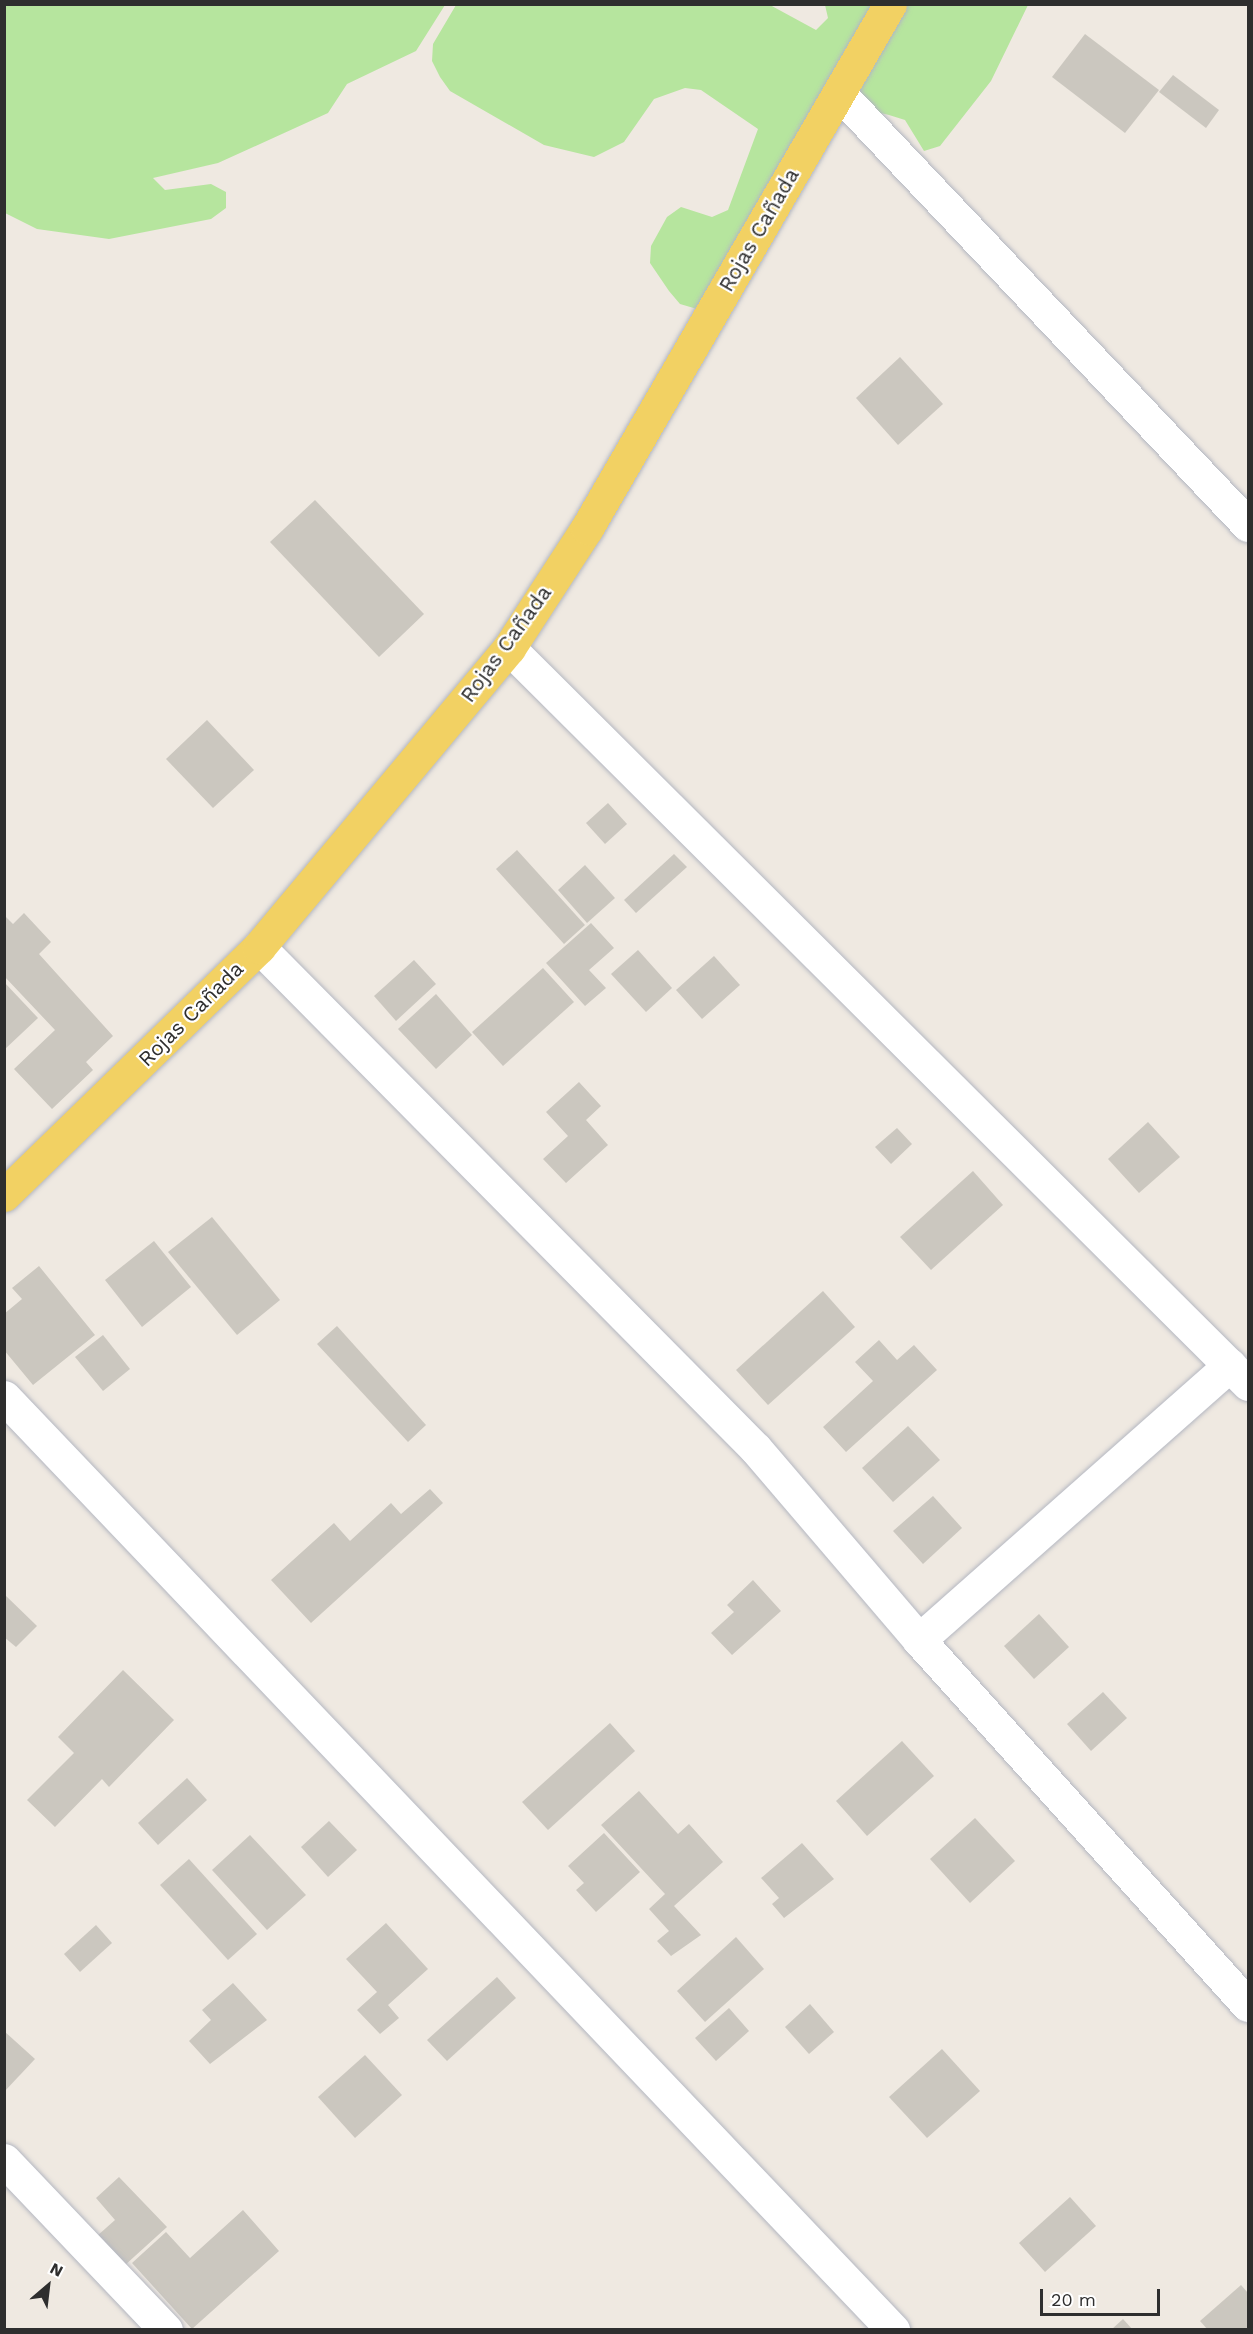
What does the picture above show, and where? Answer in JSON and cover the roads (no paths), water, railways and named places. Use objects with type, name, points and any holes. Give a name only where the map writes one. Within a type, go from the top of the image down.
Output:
[{"type":"main road","name":"Rojas Cañada","points":[[4,1195],[259,947],[509,648],[587,528],[890,4]]},
{"type":"street","points":[[839,93],[1248,525]]},
{"type":"street","points":[[509,648],[1239,1374],[919,1640]]},
{"type":"street","points":[[259,947],[756,1449],[919,1640],[1248,2005]]},
{"type":"street","points":[[4,1397],[893,2330]]},
{"type":"street","points":[[4,2160],[166,2330]]}]
